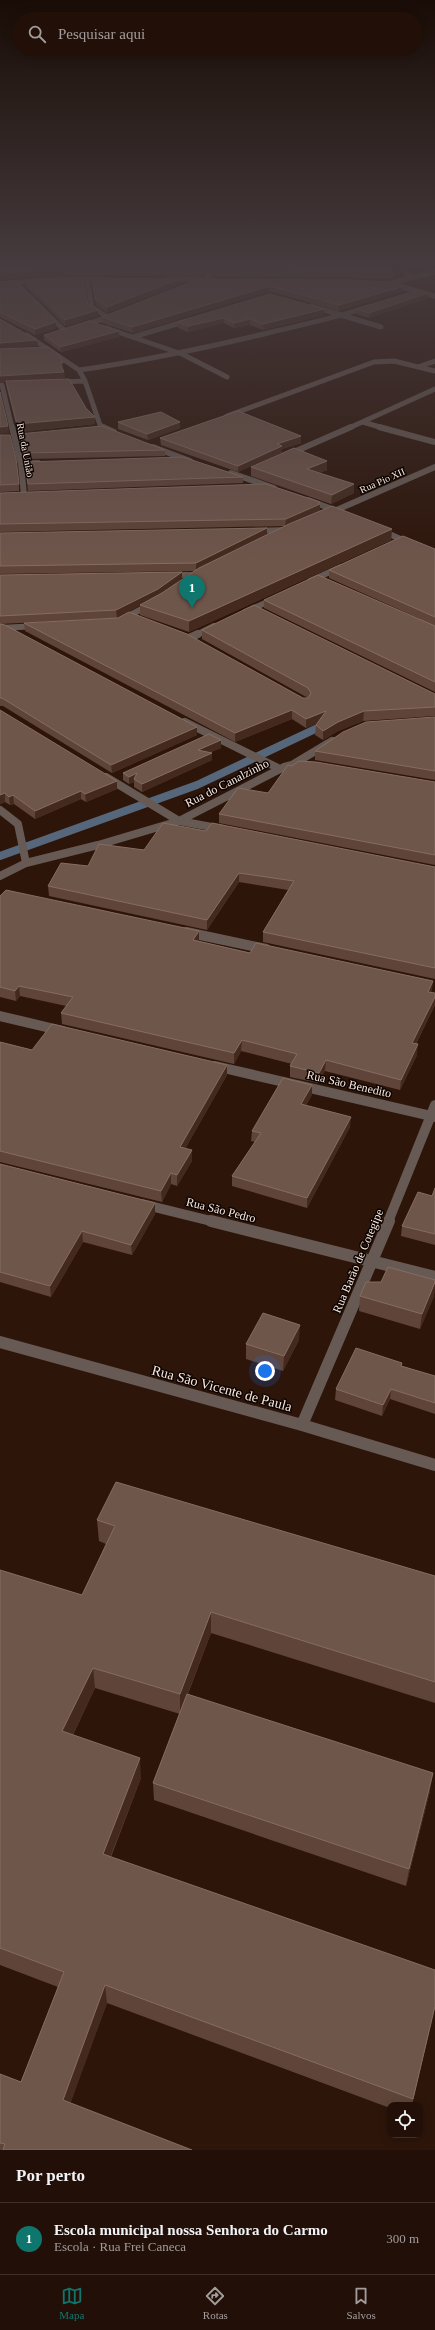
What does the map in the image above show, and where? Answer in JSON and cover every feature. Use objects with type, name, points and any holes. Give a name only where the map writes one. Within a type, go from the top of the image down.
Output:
[{"type":"street","points":[[68,362],[79,370],[85,381],[102,428]]},
{"type":"street","points":[[79,370],[139,362]]},
{"type":"street","points":[[198,362],[227,377]]},
{"type":"street","points":[[219,418],[373,362]]},
{"type":"street","points":[[399,362],[435,371]]},
{"type":"street","points":[[418,367],[431,362]]},
{"type":"street","points":[[55,382],[85,381]]},
{"type":"street","points":[[1,385],[9,384]]},
{"type":"street","name":"Rua da União","points":[[1,385],[21,464],[24,495]]},
{"type":"street","points":[[283,457],[435,389]]},
{"type":"street","points":[[363,422],[435,442]]},
{"type":"street","points":[[94,428],[102,428],[124,436]]},
{"type":"street","points":[[8,438],[23,436]]},
{"type":"street","points":[[153,442],[146,445],[200,464]]},
{"type":"street","points":[[170,460],[186,460]]},
{"type":"street","points":[[21,464],[45,463]]},
{"type":"street","name":"Rua Pio XII","points":[[324,515],[435,467]]},
{"type":"street","points":[[226,472],[277,490]]},
{"type":"street","points":[[240,476],[247,473]]},
{"type":"street","points":[[254,488],[270,487]]},
{"type":"street","points":[[16,495],[32,495]]},
{"type":"street","points":[[299,497],[343,513]]},
{"type":"street","points":[[372,526],[435,554]]},
{"type":"street","points":[[247,531],[290,529],[273,537]]},
{"type":"street","points":[[394,543],[401,540]]},
{"type":"street","points":[[303,585],[345,565]]},
{"type":"street","points":[[184,583],[204,572]]},
{"type":"street","points":[[158,576],[197,575]]},
{"type":"street","points":[[317,578],[324,581]]},
{"type":"street","points":[[238,615],[281,595]]},
{"type":"street","points":[[113,624],[160,600]]},
{"type":"street","points":[[253,608],[260,612]]},
{"type":"street","points":[[129,616],[142,620]]},
{"type":"street","points":[[189,639],[224,622]]},
{"type":"street","points":[[3,627],[45,626]]},
{"type":"street","points":[[3,627],[20,635]]},
{"type":"street","points":[[174,716],[206,737],[280,770]]},
{"type":"street","name":"Rua do Canalzinho","points":[[0,876],[25,860],[98,845],[179,821],[292,765],[311,752],[340,736]]},
{"type":"street","points":[[292,765],[309,765]]},
{"type":"street","points":[[97,772],[114,779],[139,798],[179,821],[233,831]]},
{"type":"street","points":[[0,810],[18,824],[25,860]]},
{"type":"street","points":[[179,930],[272,950]]},
{"type":"street","points":[[0,1016],[77,1034]]},
{"type":"street","name":"Rua São Benedito","points":[[208,1064],[434,1113]]},
{"type":"street","name":"Rua Barão de Cotegipe","points":[[302,1425],[373,1261],[434,1113]]},
{"type":"street","name":"Rua São Pedro","points":[[129,1200],[435,1277]]},
{"type":"street","name":"Rua São Vicente de Paula","points":[[0,1342],[302,1425],[435,1465]]},
{"type":"building","points":[[0,362],[63,363],[60,363],[64,372],[0,376]]},
{"type":"building","points":[[69,379],[86,408],[95,417],[17,424],[6,381]]},
{"type":"building","points":[[0,392],[8,426],[0,427]]},
{"type":"building","points":[[238,411],[301,436],[277,444],[282,446],[238,466],[160,438]]},
{"type":"building","points":[[161,412],[180,422],[147,434],[118,422]]},
{"type":"building","points":[[102,426],[165,450],[24,453],[19,434]]},
{"type":"building","points":[[0,435],[10,435],[16,458],[19,484],[0,485]]},
{"type":"building","points":[[294,448],[327,461],[307,469],[354,484],[332,495],[251,467]]},
{"type":"building","points":[[183,457],[243,477],[28,484],[25,462]]},
{"type":"building","points":[[266,484],[320,502],[318,503],[320,504],[286,519],[0,524],[0,493]]},
{"type":"building","points":[[332,506],[392,529],[189,621],[140,605],[162,593],[199,568],[289,524]]},
{"type":"building","points":[[267,528],[196,563],[0,566],[0,533]]},
{"type":"building","points":[[403,536],[435,549],[435,617],[329,570]]},
{"type":"building","points":[[182,572],[158,589],[116,610],[0,616],[0,575]]},
{"type":"building","points":[[318,575],[435,626],[435,682],[264,600]]},
{"type":"building","points":[[254,605],[435,694],[435,707],[364,711],[338,722],[323,731],[316,725],[326,711],[306,719],[292,710],[235,733],[24,623],[118,618],[129,612],[187,634],[303,698],[308,698],[311,693],[308,688],[202,630]]},
{"type":"building","points":[[0,624],[5,625],[197,727],[111,765],[0,698]]},
{"type":"building","points":[[0,710],[117,781],[85,794],[81,791],[35,811],[13,795],[9,797],[5,793],[0,795]]},
{"type":"building","points":[[435,717],[435,771],[315,751],[343,732],[366,722]]},
{"type":"building","points":[[209,734],[221,740],[198,750],[212,753],[142,784],[134,779],[137,773],[129,777],[123,773]]},
{"type":"building","points":[[299,761],[316,762],[435,782],[435,855],[219,814],[238,788],[268,793],[288,765],[292,766]]},
{"type":"building","points":[[163,823],[206,831],[212,823],[435,867],[435,968],[263,932],[294,881],[239,873],[207,920],[48,886],[61,863],[88,866],[99,844],[144,850]]},
{"type":"building","points":[[6,890],[199,931],[193,940],[250,953],[256,943],[433,981],[428,992],[435,993],[435,997],[412,1043],[418,1044],[401,1080],[326,1060],[319,1073],[290,1066],[297,1054],[242,1040],[234,1053],[61,1013],[73,997],[19,986],[15,991],[0,987],[0,896]]},
{"type":"building","points":[[52,1024],[227,1065],[180,1147],[192,1150],[177,1175],[171,1173],[161,1191],[0,1151],[0,1042],[32,1050]]},
{"type":"building","points":[[283,1078],[312,1085],[301,1104],[351,1117],[307,1198],[232,1176],[261,1133],[252,1131]]},
{"type":"building","points":[[0,1164],[155,1203],[131,1245],[82,1231],[50,1286],[0,1272]]},
{"type":"building","points":[[435,1188],[435,1234],[402,1226],[418,1192],[432,1196]]},
{"type":"building","points":[[388,1267],[435,1280],[422,1314],[360,1296],[366,1282],[381,1282]]},
{"type":"building","points":[[263,1313],[300,1325],[284,1356],[246,1344]]},
{"type":"building","points":[[356,1348],[402,1363],[401,1366],[435,1376],[435,1403],[391,1389],[383,1405],[336,1389]]},
{"type":"building","points":[[116,1482],[435,1576],[435,1682],[211,1612],[180,1694],[93,1668],[62,1731],[140,1758],[103,1854],[435,1970],[435,2006],[413,2099],[105,1985],[63,2100],[192,2150],[3,2150],[5,2144],[0,2143],[0,2074],[21,2082],[64,1972],[0,1948],[0,1570],[82,1595],[115,1526],[97,1520]]},
{"type":"building","points":[[187,1694],[433,1773],[409,1869],[153,1783]]},
{"type":"waterway","points":[[0,856],[197,785],[326,724]]},
{"type":"place","name":"Escola municipal nossa Senhora do Carmo","points":[[192,608]]}]
